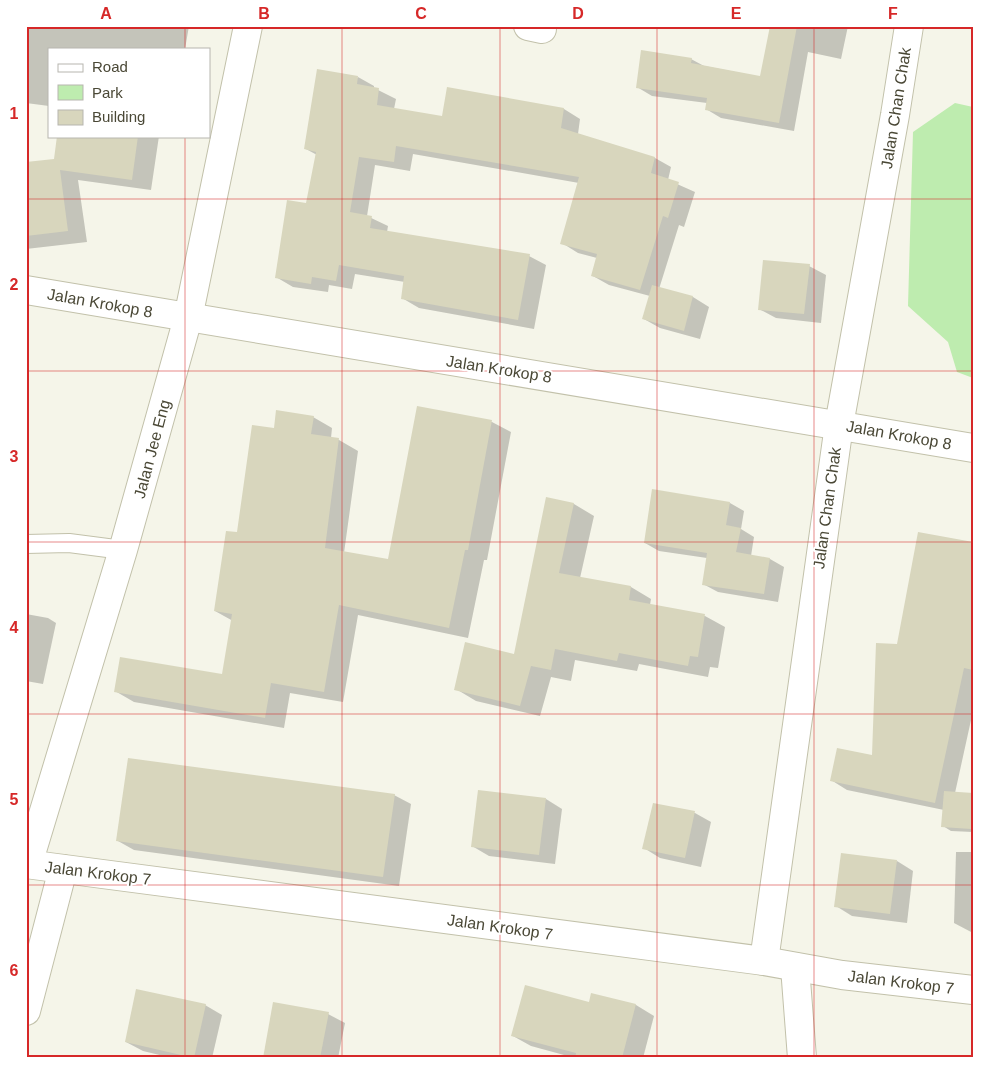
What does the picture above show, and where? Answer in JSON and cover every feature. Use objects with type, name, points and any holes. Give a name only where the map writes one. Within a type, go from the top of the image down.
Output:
[{"type":"street","name":"Jalan Jee Eng","points":[[27,864],[123,550],[188,318],[248,26]]},
{"type":"street","name":"Jalan Chan Chak","points":[[764,961],[839,425],[896,116],[909,26]]},
{"type":"street","name":"Jalan Krokop 8","points":[[26,290],[973,448]]},
{"type":"street","name":"Jalan Krokop 7","points":[[27,864],[764,961],[842,976],[973,990]]},
{"type":"street","points":[[26,1011],[64,869]]},
{"type":"street","points":[[795,967],[802,1058]]},
{"type":"lane","points":[[26,544],[69,543],[123,550]]},
{"type":"green space","points":[[955,103],[973,107],[973,378],[957,372],[948,342],[908,306],[913,132]]},
{"type":"building","points":[[770,26],[797,26],[779,123],[705,110],[707,98],[636,88],[641,50],[692,58],[691,63],[760,76]]},
{"type":"building","points":[[317,69],[358,76],[357,84],[379,88],[377,105],[442,116],[447,87],[564,108],[561,128],[655,157],[651,173],[679,182],[668,218],[663,216],[640,290],[591,276],[597,254],[560,244],[579,177],[396,146],[394,162],[359,157],[350,212],[372,216],[370,228],[530,254],[518,320],[401,299],[404,276],[339,265],[336,281],[312,277],[311,284],[275,278],[287,200],[306,203],[316,152],[304,149]]},
{"type":"building","points":[[57,138],[138,138],[132,180],[60,170],[68,231],[26,236],[26,162],[54,159]]},
{"type":"building","points":[[763,260],[810,264],[804,314],[758,310]]},
{"type":"building","points":[[652,285],[693,296],[684,331],[642,319]]},
{"type":"building","points":[[417,406],[492,420],[468,550],[465,550],[449,628],[339,605],[324,692],[271,683],[265,718],[114,692],[120,657],[222,674],[232,614],[214,611],[226,531],[237,532],[252,425],[274,428],[276,410],[314,416],[311,434],[339,438],[325,548],[388,559]]},
{"type":"building","points":[[652,489],[730,502],[726,525],[741,528],[736,552],[770,558],[764,594],[702,585],[707,553],[644,543]]},
{"type":"building","points":[[546,497],[574,503],[559,573],[631,586],[629,600],[705,614],[698,657],[690,656],[688,666],[619,653],[617,661],[555,649],[551,670],[531,666],[520,706],[454,690],[465,642],[514,654]]},
{"type":"building","points":[[918,532],[973,542],[973,670],[964,668],[935,803],[830,781],[837,748],[872,755],[876,643],[897,644]]},
{"type":"building","points":[[128,758],[395,794],[383,877],[116,841]]},
{"type":"building","points":[[478,790],[546,798],[539,855],[471,847]]},
{"type":"building","points":[[944,791],[973,793],[971,829],[941,827]]},
{"type":"building","points":[[653,803],[695,811],[685,858],[642,849]]},
{"type":"building","points":[[841,853],[897,860],[890,914],[834,907]]},
{"type":"building","points":[[525,985],[589,1002],[591,993],[636,1004],[622,1058],[575,1058],[576,1053],[511,1036]]},
{"type":"building","points":[[136,989],[206,1004],[194,1058],[125,1042]]},
{"type":"building","points":[[273,1002],[329,1012],[320,1058],[263,1058]]}]
